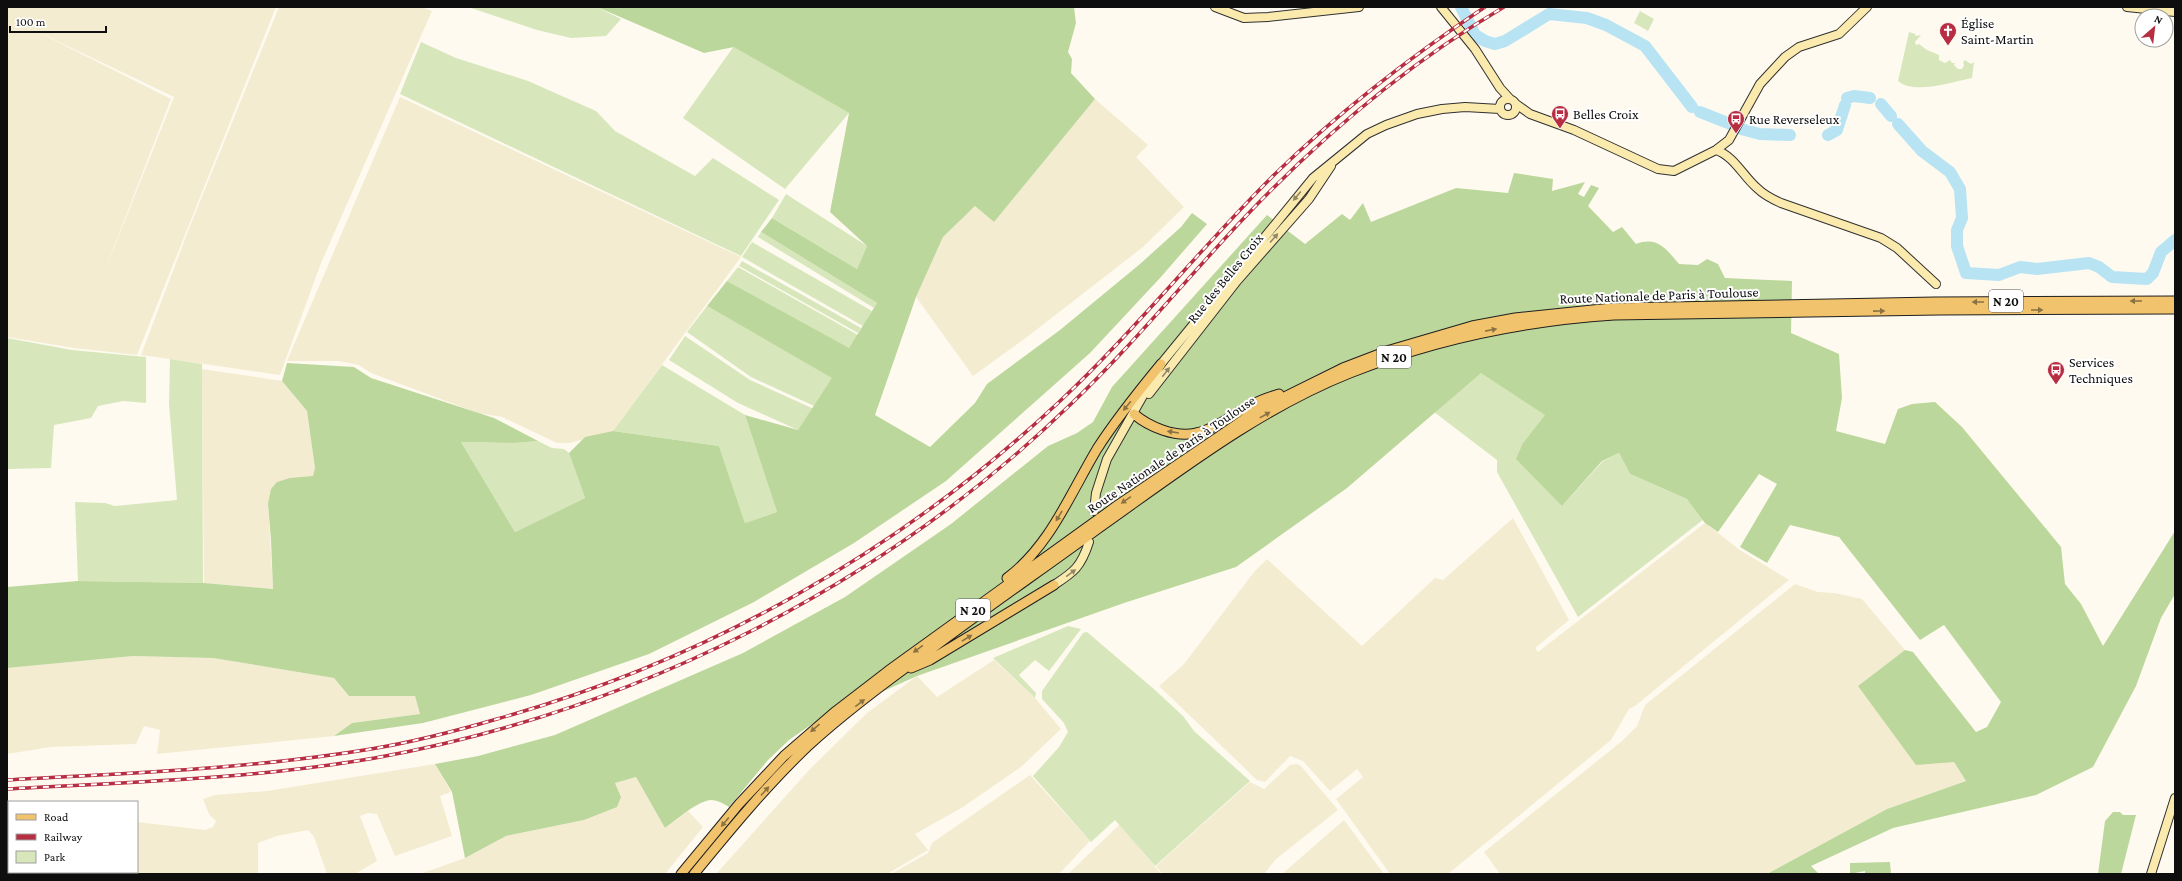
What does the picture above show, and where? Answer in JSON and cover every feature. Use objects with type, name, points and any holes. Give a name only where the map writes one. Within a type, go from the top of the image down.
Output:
[{"type":"main road","points":[[1215,7],[1244,18],[1268,18],[1359,7]]},
{"type":"main road","points":[[1441,7],[1475,49],[1500,88],[1514,114]]},
{"type":"main road","points":[[1507,103],[1530,114],[1574,130],[1658,169],[1668,171],[1680,169],[1716,150],[1729,140],[1760,84],[1785,57],[1799,47],[1839,34],[1867,7]]},
{"type":"main road","points":[[2127,7],[2175,12]]},
{"type":"main road","points":[[1507,103],[1502,113],[1507,116],[1514,114],[1530,114]]},
{"type":"main road","name":"Rue des Belles Croix","points":[[1134,414],[1161,364],[1335,159],[1367,134],[1416,114],[1442,108],[1507,103]]},
{"type":"main road","points":[[1716,150],[1725,153],[1756,187],[1767,196],[1781,203],[1881,238],[1897,248],[1936,284]]},
{"type":"main road","name":"Rue des Belles Croix","points":[[1134,414],[1237,281],[1309,199],[1316,180]]},
{"type":"main road","name":"Route Nationale de Paris à Toulouse","points":[[681,874],[739,804],[798,743],[836,711],[980,605],[1217,436],[1258,410],[1343,368],[1429,338],[1516,318],[1563,311],[1612,308],[1935,302],[2175,301]]},
{"type":"main road","name":"Route Nationale de Paris à Toulouse","points":[[694,874],[746,811],[793,761],[841,718],[895,676],[1219,442],[1301,396],[1348,374],[1432,345],[1516,326],[1565,318],[1614,315],[1940,310],[2175,309]]},
{"type":"main road","points":[[980,605],[993,588],[1014,573],[1031,556],[1048,535],[1097,449],[1124,410],[1161,364]]},
{"type":"main road","points":[[1094,511],[1101,473],[1134,414],[1144,422],[1167,431],[1195,434],[1210,429],[1262,400],[1300,388]]},
{"type":"main road","points":[[895,676],[930,660],[1054,585],[1076,570],[1084,557],[1089,542]]},
{"type":"main road","points":[[2151,874],[2175,798]]},
{"type":"shaded area","points":[[7,7],[276,7],[137,355],[74,348],[7,337]],"holes":[[[32,29],[174,97],[100,283],[171,99]]]},
{"type":"shaded area","points":[[279,7],[421,7],[432,11],[321,263],[280,375],[141,355],[190,226]]},
{"type":"shaded area","points":[[400,97],[741,257],[613,431],[570,443],[557,443],[502,417],[478,413],[371,373],[359,365],[339,361],[287,361]]},
{"type":"shaded area","points":[[1095,99],[1148,145],[1136,157],[1184,207],[1143,247],[1027,337],[973,376],[916,297],[943,237],[975,206],[994,222]]},
{"type":"shaded area","points":[[202,369],[282,381],[307,411],[315,468],[314,476],[305,478],[268,504],[273,589],[204,583]]},
{"type":"shaded area","points":[[1513,518],[1569,620],[1535,648],[1538,652],[1705,523],[1740,550],[1789,580],[1635,706],[1629,709],[1611,740],[1448,874],[1390,874],[1336,799],[1363,777],[1357,769],[1330,791],[1303,761],[1290,756],[1265,782],[1257,780],[1159,686],[1184,664],[1254,572],[1267,559],[1362,646],[1435,578],[1443,580]]},
{"type":"shaded area","points":[[1795,584],[1818,592],[1835,593],[1862,599],[1905,650],[1858,686],[1954,762],[1966,781],[1887,809],[1767,874],[1500,874],[1484,852],[1622,741],[1637,726],[1645,705]]},
{"type":"shaded area","points":[[133,656],[213,658],[334,678],[349,696],[415,696],[420,714],[352,723],[334,736],[157,754],[160,730],[144,726],[136,744],[51,747],[7,754],[7,668]]},
{"type":"shaded area","points":[[994,660],[1035,698],[1061,729],[1021,767],[963,807],[915,834],[928,850],[887,874],[716,874],[810,769],[867,713],[917,676],[937,697]]},
{"type":"shaded area","points":[[435,764],[451,792],[440,796],[452,836],[395,856],[377,814],[368,813],[360,816],[377,861],[355,874],[327,874],[314,837],[308,830],[277,836],[258,843],[258,874],[7,874],[7,819],[8,873],[138,873],[138,822],[205,830],[213,827],[216,821],[209,814],[203,799],[215,795],[267,791]]},
{"type":"shaded area","points":[[1290,765],[1300,765],[1338,810],[1276,859],[1264,874],[1162,874],[1156,866],[1250,782],[1264,789]]},
{"type":"shaded area","points":[[1030,775],[1090,841],[1059,874],[891,874],[928,853],[932,843]]},
{"type":"shaded area","points":[[636,777],[665,828],[688,811],[703,827],[665,874],[420,874],[465,858],[506,836],[584,820],[621,797],[615,783]]},
{"type":"shaded area","points":[[1344,820],[1384,874],[1282,874]]},
{"type":"shaded area","points":[[1119,825],[1161,874],[1068,874]]},
{"type":"green space","points":[[468,7],[597,7],[621,19],[606,36],[571,38],[537,30]]},
{"type":"green space","points":[[597,7],[1074,7],[1076,23],[1068,52],[1072,59],[1071,73],[1095,99],[994,222],[975,206],[943,237],[916,297],[875,415],[930,447],[975,403],[987,384],[1060,330],[1140,264],[1181,227],[1192,213],[1207,224],[1160,278],[1090,353],[946,481],[854,543],[754,602],[649,654],[531,695],[423,723],[334,736],[352,723],[420,714],[415,696],[349,696],[334,678],[213,658],[133,656],[7,668],[7,587],[78,581],[204,583],[273,589],[268,504],[271,489],[277,482],[290,478],[313,476],[315,468],[307,411],[282,381],[287,363],[354,367],[371,378],[494,418],[538,441],[515,443],[461,442],[515,532],[585,498],[569,453],[585,437],[613,431],[719,446],[745,523],[777,512],[745,415],[798,430],[832,378],[707,306],[727,281],[849,348],[877,303],[761,232],[772,218],[857,269],[867,246],[830,212],[849,113],[734,47],[704,53]]},
{"type":"green space","points":[[1640,11],[1654,19],[1648,31],[1634,23]]},
{"type":"green space","points":[[1909,32],[1915,34],[1916,36],[1921,35],[1915,42],[1916,45],[1919,44],[1927,50],[1939,55],[1939,60],[1945,63],[1950,60],[1952,63],[1955,63],[1954,65],[1958,69],[1962,69],[1964,65],[1963,62],[1965,60],[1971,64],[1974,62],[1972,78],[1923,87],[1905,85],[1898,81]]},
{"type":"green space","points":[[421,42],[456,58],[528,81],[596,111],[615,131],[695,176],[713,158],[779,200],[741,256],[400,94]]},
{"type":"green space","points":[[734,46],[849,113],[785,189],[683,118]]},
{"type":"green space","points":[[1514,173],[1553,179],[1552,191],[1585,182],[1578,194],[1584,197],[1591,185],[1599,188],[1588,206],[1613,232],[1622,227],[1636,244],[1650,242],[1661,245],[1679,264],[1698,265],[1707,259],[1718,264],[1725,278],[1792,281],[1791,333],[1839,354],[1842,398],[1836,431],[1885,444],[1898,409],[1912,404],[1935,402],[1962,427],[2061,547],[2065,584],[2081,604],[2103,646],[2175,531],[2175,594],[2161,618],[2136,686],[2093,767],[2036,795],[1893,828],[1811,866],[1819,874],[1767,874],[1887,809],[1966,781],[1954,762],[1916,765],[1858,686],[1905,650],[1913,652],[1976,732],[1987,727],[2001,702],[1944,625],[1920,640],[1839,537],[1790,525],[1767,563],[1740,547],[1777,484],[1759,474],[1718,532],[1705,523],[1687,499],[1630,474],[1619,453],[1602,461],[1562,506],[1516,459],[1523,443],[1545,415],[1481,373],[1347,488],[1236,567],[1124,603],[917,676],[815,722],[789,740],[768,760],[729,807],[721,802],[711,800],[706,801],[700,803],[665,828],[636,777],[615,783],[621,797],[617,807],[584,820],[506,836],[465,858],[452,792],[435,764],[478,756],[555,735],[743,653],[845,597],[951,524],[1048,446],[1077,433],[1093,422],[1112,387],[1267,215],[1305,244],[1342,214],[1350,220],[1363,203],[1371,222],[1456,188],[1508,193]]},
{"type":"green space","points":[[786,194],[867,246],[857,269],[772,218]]},
{"type":"green space","points":[[761,232],[877,303],[874,308],[758,237]]},
{"type":"green space","points":[[752,242],[872,311],[863,326],[742,257]]},
{"type":"green space","points":[[742,261],[861,328],[858,333],[739,266]]},
{"type":"green space","points":[[738,267],[858,335],[849,349],[727,281]]},
{"type":"green space","points":[[707,306],[833,378],[814,406],[751,377],[687,332]]},
{"type":"green space","points":[[685,336],[750,380],[814,409],[798,430],[738,403],[669,360]]},
{"type":"green space","points":[[7,338],[72,350],[146,357],[146,403],[123,401],[98,406],[91,418],[54,425],[51,468],[7,469]]},
{"type":"green space","points":[[170,359],[202,364],[203,583],[78,581],[75,502],[105,503],[115,506],[177,500],[169,404]]},
{"type":"green space","points":[[662,365],[745,415],[777,512],[745,523],[719,446],[613,431]]},
{"type":"green space","points":[[1481,372],[1546,415],[1523,443],[1562,506],[1603,461],[1619,453],[1630,474],[1687,499],[1704,519],[1578,617],[1497,472],[1497,460],[1434,412]]},
{"type":"green space","points":[[538,441],[552,448],[564,449],[569,453],[585,498],[515,532],[461,442],[515,443]]},
{"type":"green space","points":[[1068,626],[1081,629],[1049,671],[1035,660],[1019,675],[1036,693],[1035,698],[993,658]]},
{"type":"green space","points":[[1087,632],[1155,690],[1183,716],[1194,731],[1250,781],[1155,866],[1115,820],[1091,842],[1033,776],[1059,747],[1068,732],[1064,723],[1042,699],[1042,691],[1083,633]]},
{"type":"green space","points":[[2113,812],[2120,812],[2123,815],[2136,815],[2121,874],[2098,874],[2105,821]]},
{"type":"green space","points":[[1890,862],[1891,874],[1865,874],[1865,871],[1850,874],[1850,863]]},
{"type":"waterway","points":[[1461,7],[1475,35],[1485,41],[1495,44],[1505,41],[1549,14],[1587,18],[1606,25],[1645,46],[1692,107]]},
{"type":"waterway","points":[[1847,98],[1854,96],[1870,98]]},
{"type":"waterway","points":[[1881,104],[1891,116]]},
{"type":"waterway","points":[[1828,135],[1837,130],[1845,105]]},
{"type":"waterway","points":[[1700,112],[1733,125]]},
{"type":"waterway","points":[[1898,124],[1922,151],[1950,172],[1960,189],[1962,218],[1957,230],[1957,246],[1966,273],[1999,275],[2020,267],[2037,269],[2089,263],[2099,267],[2112,277],[2147,279],[2153,273],[2161,252],[2175,240]]},
{"type":"waterway","points":[[1741,129],[1760,134],[1790,135]]},
{"type":"railway","points":[[7,780],[235,766],[326,756],[403,743],[497,719],[575,695],[651,666],[726,632],[798,594],[867,552],[934,506],[998,456],[1087,375],[1247,202],[1299,151],[1402,65],[1485,7]]},
{"type":"railway","points":[[7,789],[192,779],[284,771],[375,758],[472,737],[566,709],[659,674],[749,632],[836,584],[919,530],[997,470],[1094,382],[1245,217],[1304,158],[1335,130],[1400,77],[1434,52],[1504,7]]},
{"type":"place","name":"Église Saint-Martin","points":[[1948,46]]},
{"type":"place","name":"Belles Croix","points":[[1560,129]]},
{"type":"place","name":"Rue Reverseleux","points":[[1736,134]]},
{"type":"place","name":"Services Techniques","points":[[2056,385]]}]
